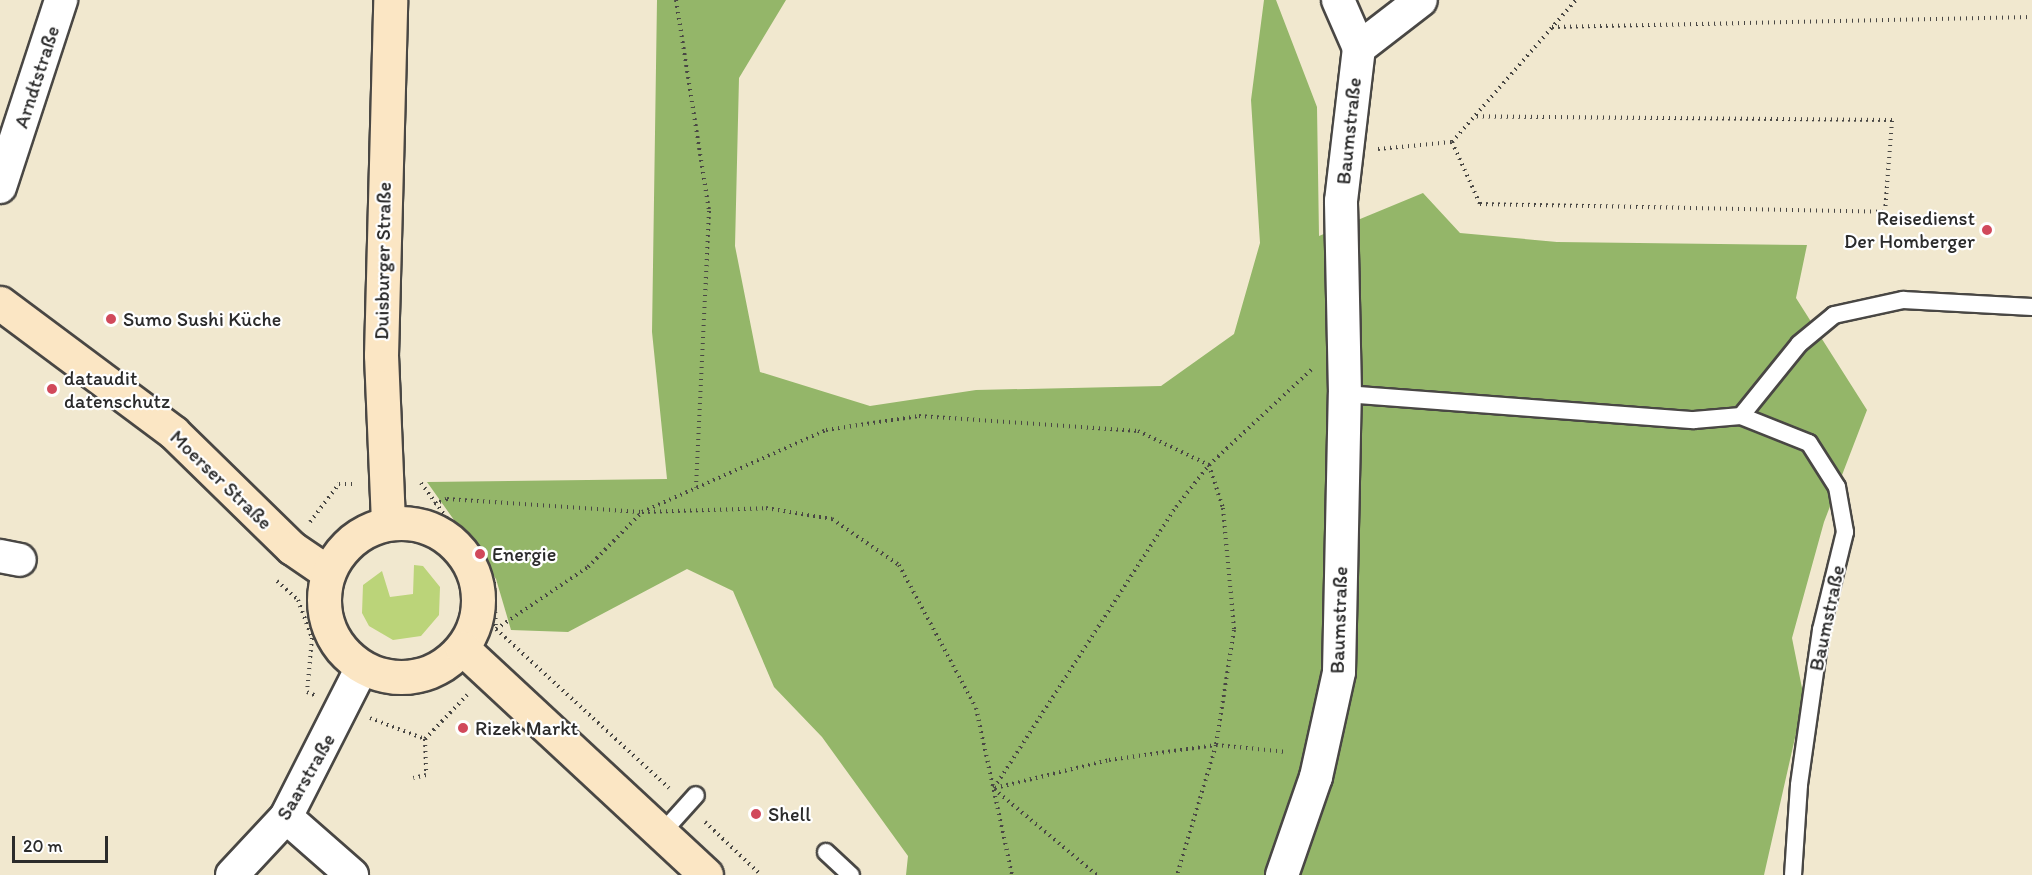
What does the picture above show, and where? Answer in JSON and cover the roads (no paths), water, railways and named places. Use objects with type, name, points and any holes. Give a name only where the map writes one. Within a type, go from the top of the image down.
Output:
[{"type":"main road","name":"Duisburger Straße","points":[[388,522],[381,356],[390,0]]},
{"type":"main road","name":"Moerser Straße","points":[[0,303],[173,432],[292,548],[327,572]]},
{"type":"main road","points":[[388,522],[435,530],[457,546],[472,569],[476,614],[462,648],[441,666],[416,676],[397,678],[362,667],[342,651],[329,629],[323,604],[327,572],[357,536],[388,522]]},
{"type":"main road","points":[[462,648],[706,875]]},
{"type":"street","name":"Arndtstraße","points":[[0,188],[61,0]]},
{"type":"street","points":[[1338,0],[1359,48],[1421,0]]},
{"type":"street","name":"Baumstraße","points":[[1282,875],[1321,755],[1339,672],[1345,394],[1341,201],[1359,48]]},
{"type":"street","name":"Saarstraße","points":[[232,875],[286,818],[362,667]]},
{"type":"street","points":[[286,818],[352,875]]},
{"type":"lane","points":[[1741,416],[1799,344],[1834,315],[1903,300],[2032,307]]},
{"type":"lane","name":"Baumstraße","points":[[1345,394],[1694,420],[1741,416],[1809,443],[1837,487],[1845,532],[1821,630],[1799,784],[1793,875]]},
{"type":"lane","points":[[661,834],[692,800]]},
{"type":"lane","points":[[826,852],[851,875]]},
{"type":"place","name":"Reisedienst Der Homberger","points":[[1987,230]]},
{"type":"place","name":"Sumo Sushi Küche","points":[[111,319]]},
{"type":"place","name":"dataudit datenschutz","points":[[52,389]]},
{"type":"place","name":"Energie","points":[[480,554]]},
{"type":"place","name":"Rizek Markt","points":[[463,728]]},
{"type":"place","name":"Shell","points":[[756,814]]}]
